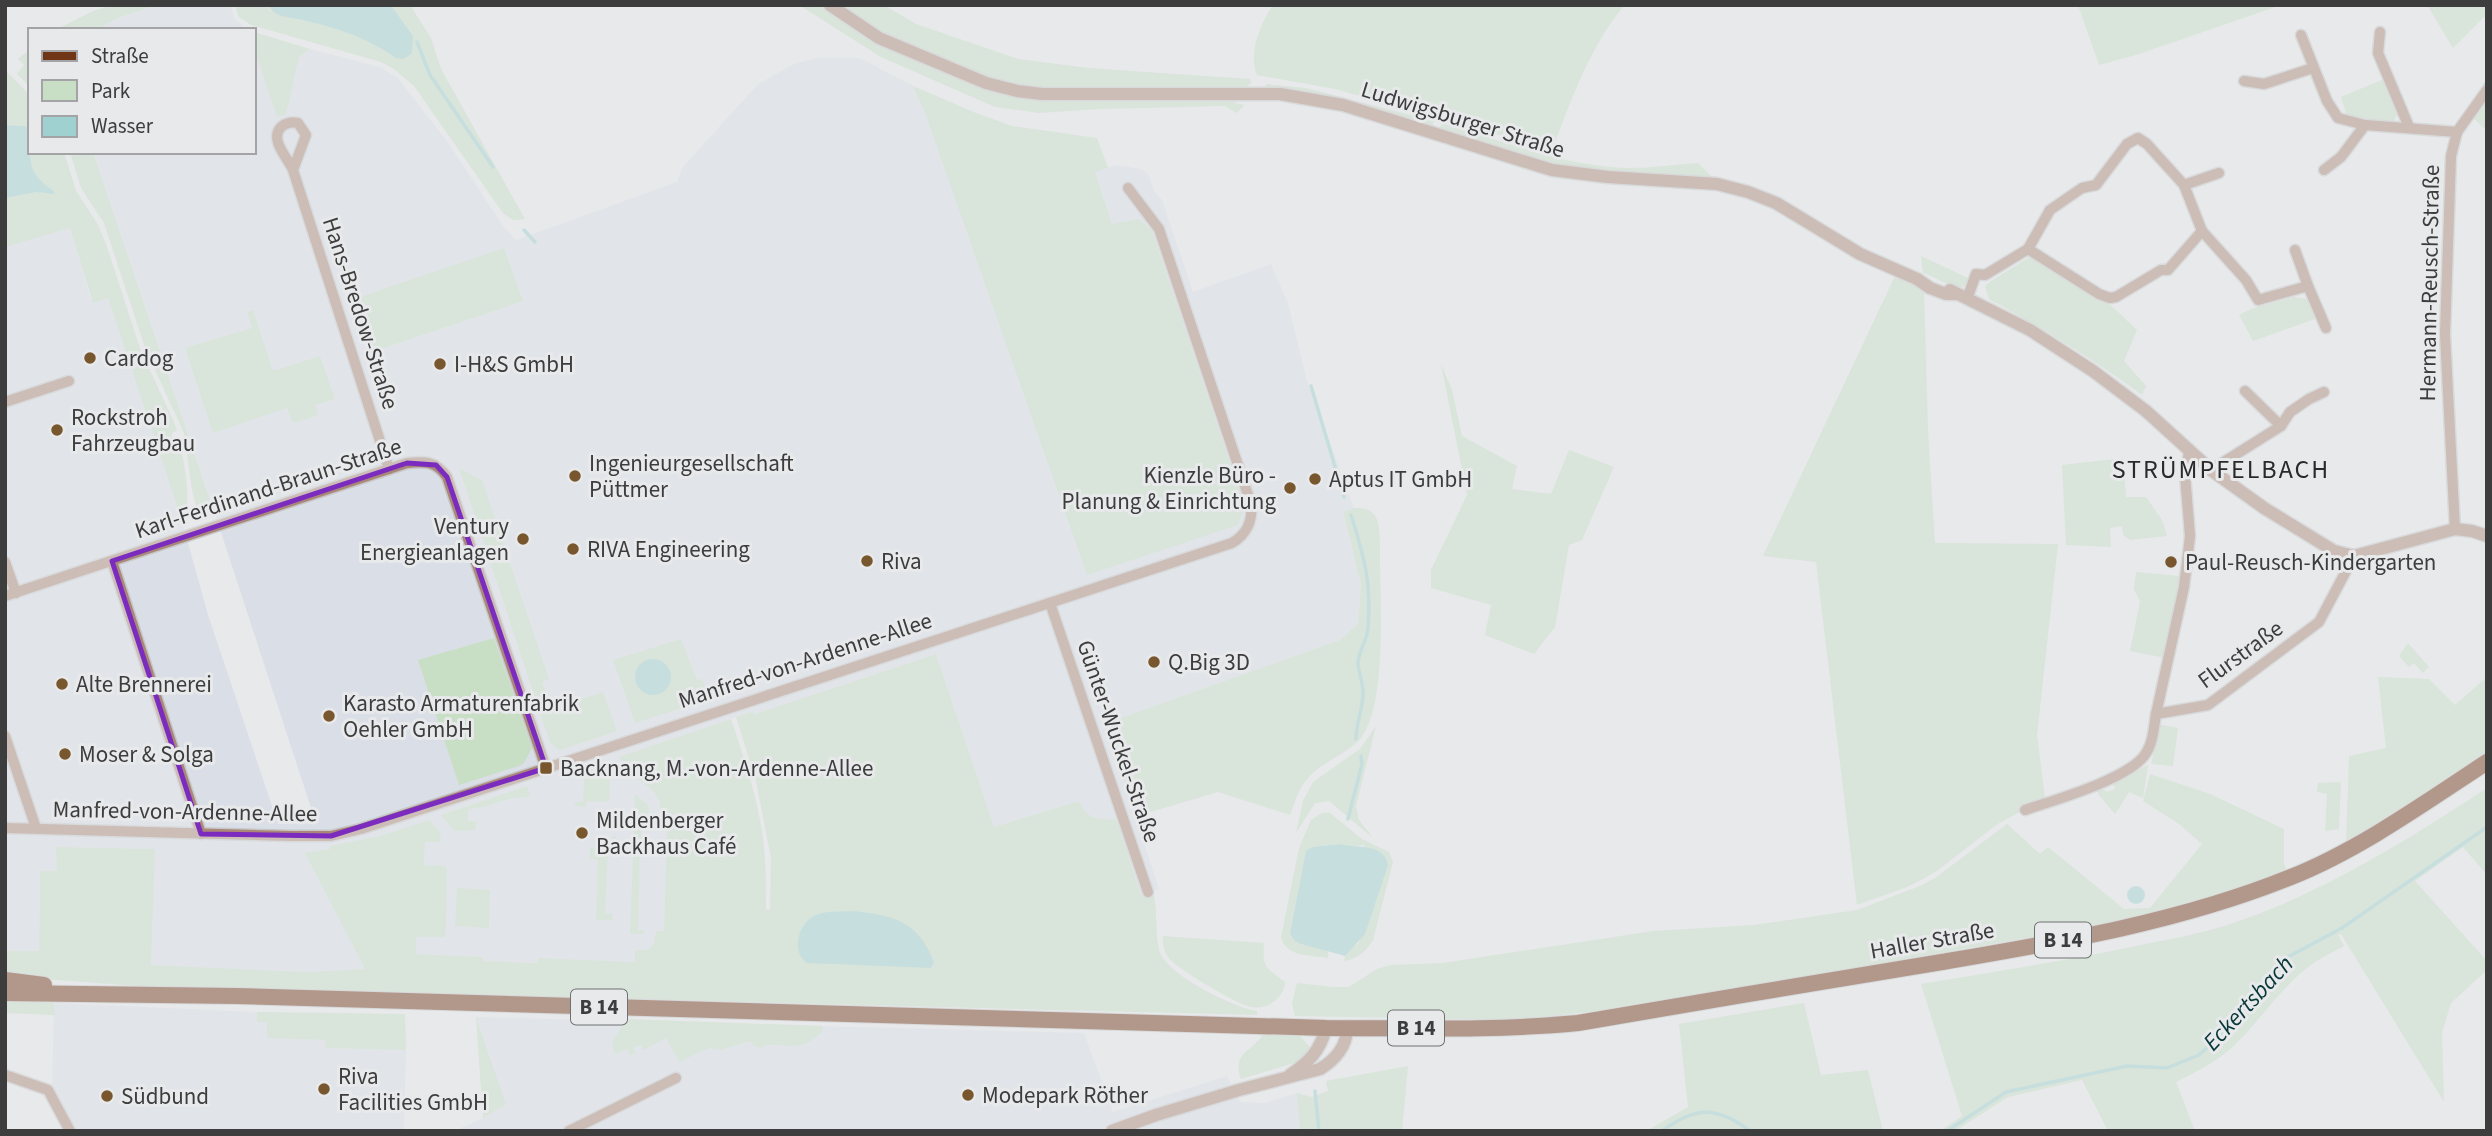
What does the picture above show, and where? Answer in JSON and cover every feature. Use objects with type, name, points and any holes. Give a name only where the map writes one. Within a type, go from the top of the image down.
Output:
[{"type":"main road","name":"Haller Straße","points":[[1347,1028],[1485,1029],[1577,1023],[2029,947],[2135,926],[2217,903],[2294,876],[2357,844],[2487,762]]},
{"type":"main road","name":"B 14","points":[[5,980],[113,993]]},
{"type":"main road","name":"B 14","points":[[5,993],[113,993],[1347,1028]]},
{"type":"street","name":"Ludwigsburger Straße","points":[[830,5],[879,38],[986,83],[1017,91],[1042,94],[1280,94],[1343,105],[1552,170],[1608,177],[1717,184],[1748,192],[1776,203],[1860,254],[1917,279],[1932,281],[2030,330],[2093,371],[2146,411],[2189,452],[2264,508],[2334,551],[2354,556]]},
{"type":"street","points":[[2380,32],[2378,53],[2409,127]]},
{"type":"street","points":[[2301,35],[2327,101],[2338,118],[2365,125],[2457,132]]},
{"type":"street","points":[[2244,81],[2264,84],[2313,68]]},
{"type":"street","name":"Hermann-Reusch-Straße","points":[[2455,528],[2445,334],[2451,156],[2457,132],[2487,90]]},
{"type":"street","points":[[2324,170],[2341,157],[2365,125]]},
{"type":"street","points":[[1961,297],[1976,274],[1985,275],[2028,249],[2050,210],[2082,188],[2096,185],[2127,144],[2138,138],[2147,144],[2184,185],[2202,231],[2245,280],[2258,300],[2308,286]]},
{"type":"street","name":"Hans-Bredow-Straße","points":[[293,170],[389,469]]},
{"type":"street","points":[[2184,185],[2219,173]]},
{"type":"street","name":"Manfred-von-Ardenne-Allee","points":[[5,828],[331,836],[391,820],[1232,543],[1245,531],[1251,516],[1251,504],[1188,323],[1159,229],[1128,188]]},
{"type":"street","points":[[2028,249],[2110,298],[2120,295],[2161,270],[2168,270],[2202,231]]},
{"type":"street","points":[[2295,250],[2326,328]]},
{"type":"street","points":[[5,402],[69,381]]},
{"type":"street","points":[[2245,391],[2281,426]]},
{"type":"street","points":[[2211,470],[2281,426],[2290,412],[2309,399],[2324,393]]},
{"type":"street","points":[[2025,810],[2081,791],[2135,764],[2148,751],[2184,587],[2190,536],[2185,475],[2189,452]]},
{"type":"street","name":"Karl-Ferdinand-Braun-Straße","points":[[10,595],[407,463],[424,461],[436,465],[447,477],[546,768]]},
{"type":"street","points":[[2354,556],[2455,528],[2487,536]]},
{"type":"street","name":"Flurstraße","points":[[2156,714],[2208,705],[2319,622],[2354,556]]},
{"type":"street","points":[[112,561],[201,834]]},
{"type":"street","points":[[5,562],[10,595]]},
{"type":"street","name":"Günter-Wuckel-Straße","points":[[1050,603],[1147,892]]},
{"type":"street","points":[[5,736],[36,828]]},
{"type":"street","points":[[1280,1081],[1313,1058],[1326,1028]]},
{"type":"street","points":[[1112,1131],[1227,1093],[1313,1072],[1328,1064],[1341,1050],[1347,1028]]},
{"type":"street","points":[[5,1075],[48,1090],[70,1131]]},
{"type":"street","points":[[569,1131],[676,1078]]},
{"type":"highlighted area","points":[[407,463],[436,465],[447,477],[546,768],[331,836],[201,834],[112,561]]},
{"type":"shaded area","points":[[159,5],[230,5],[235,19],[246,28],[100,28],[118,18]]},
{"type":"shaded area","points":[[310,49],[380,67],[398,78],[449,144],[504,227],[516,240],[677,182],[682,168],[758,84],[796,63],[817,58],[860,58],[913,86],[925,113],[1088,574],[1112,224],[1095,172],[1116,165],[1141,169],[1148,174],[1155,192],[1162,200],[1193,292],[1271,264],[1288,303],[1307,381],[1354,508],[1343,513],[1361,585],[1358,624],[1340,640],[1105,724],[1159,889],[1141,895],[1116,820],[1094,818],[1084,812],[1079,801],[994,827],[936,654],[620,757],[632,775],[657,796],[660,803],[658,827],[667,828],[664,931],[656,932],[654,944],[649,949],[635,951],[636,962],[539,958],[538,963],[483,961],[483,957],[416,954],[416,937],[443,937],[446,934],[447,869],[445,866],[424,865],[425,841],[441,842],[429,820],[380,836],[331,846],[365,969],[306,972],[151,965],[154,849],[57,847],[58,871],[40,871],[39,952],[5,951],[5,247],[70,227],[91,299],[108,298],[182,521],[208,615],[278,824],[316,823],[94,154],[256,154],[256,55],[277,117],[286,114],[299,57]]},
{"type":"shaded area","points":[[54,1003],[257,1012],[257,1021],[267,1022],[268,1038],[326,1040],[326,1048],[406,1050],[404,1131],[75,1131],[52,1085]]},
{"type":"shaded area","points":[[476,1017],[1084,1033],[1113,1112],[1227,1076],[1240,1102],[1264,1103],[1297,1093],[1300,1131],[454,1131],[506,1104]]},
{"type":"green space","points":[[113,5],[158,5],[118,18],[100,28],[59,28],[93,11]]},
{"type":"green space","points":[[235,5],[268,5],[270,10],[283,15],[351,33],[396,58],[413,36],[391,5],[410,5],[431,38],[441,69],[525,219],[513,220],[503,213],[414,86],[394,69],[381,62],[251,25],[239,17]]},
{"type":"green space","points":[[799,5],[821,5],[867,36],[998,91],[1234,98],[1235,103],[1244,105],[1237,113],[1225,106],[1039,113],[995,107],[881,57]]},
{"type":"green space","points":[[838,5],[884,5],[916,24],[1018,59],[1088,68],[1250,79],[1251,83],[1245,88],[1066,89],[1010,84],[931,57],[879,31]]},
{"type":"green space","points":[[1273,5],[1625,5],[1592,55],[1552,150],[1335,89],[1257,75],[1254,57],[1257,39]]},
{"type":"green space","points":[[2078,5],[2281,5],[2099,65]]},
{"type":"green space","points":[[2427,5],[2487,5],[2487,14],[2453,48]]},
{"type":"green space","points":[[256,33],[310,49],[299,57],[286,115],[277,117],[256,55]]},
{"type":"green space","points":[[28,51],[28,85],[17,74],[24,65],[18,59]]},
{"type":"green space","points":[[5,70],[28,93],[28,128],[5,125]]},
{"type":"green space","points":[[2384,79],[2398,112],[2394,121],[2360,120],[2347,116],[2341,97]]},
{"type":"green space","points":[[1266,84],[1306,88],[1434,121],[1432,128],[1266,88]]},
{"type":"green space","points":[[913,86],[1012,126],[1097,138],[1108,168],[1095,172],[1112,224],[1139,219],[1152,231],[1242,499],[1243,512],[1238,525],[1087,575],[925,113]]},
{"type":"green space","points":[[2487,100],[2487,131],[2474,119]]},
{"type":"green space","points":[[1442,123],[1547,155],[1589,164],[1632,168],[1698,163],[1713,178],[1574,171],[1438,131]]},
{"type":"green space","points":[[30,154],[65,154],[76,191],[97,223],[106,244],[141,351],[177,430],[172,433],[172,443],[180,442],[187,494],[182,521],[108,298],[93,303],[70,228],[5,247],[5,198],[37,192],[54,193],[37,178],[31,167]]},
{"type":"green space","points":[[71,154],[94,154],[213,509],[198,514],[184,433],[145,348],[104,223],[81,188]]},
{"type":"green space","points":[[504,248],[523,301],[369,353],[351,300]]},
{"type":"green space","points":[[1921,256],[1968,278],[1968,285],[1957,287],[1923,273]]},
{"type":"green space","points":[[2031,256],[2114,308],[2137,330],[2124,361],[2146,386],[2142,395],[2067,344],[1989,299],[1985,286]]},
{"type":"green space","points":[[1895,276],[1924,290],[1935,543],[2058,544],[2037,735],[2045,798],[1996,825],[1923,879],[1857,905],[1816,562],[1763,556]]},
{"type":"green space","points":[[2294,297],[2309,299],[2318,318],[2253,341],[2239,315],[2259,306]]},
{"type":"green space","points":[[253,310],[273,371],[320,356],[335,399],[315,405],[318,415],[293,423],[287,408],[213,433],[185,348],[252,328],[247,312]]},
{"type":"green space","points":[[1441,364],[1452,390],[1462,436],[1517,466],[1512,489],[1551,494],[1569,450],[1614,467],[1582,540],[1569,545],[1555,627],[1534,654],[1485,635],[1491,605],[1431,588],[1431,570],[1467,495]]},
{"type":"green space","points":[[2123,458],[2126,497],[2146,497],[2162,520],[2167,536],[2130,540],[2123,535],[2122,526],[2110,528],[2111,547],[2066,545],[2062,465]]},
{"type":"green space","points":[[459,468],[482,480],[549,679],[542,682],[548,701],[556,699],[559,706],[603,692],[617,731],[560,750],[550,743]]},
{"type":"green space","points":[[1354,508],[1369,510],[1376,518],[1380,544],[1379,674],[1369,723],[1360,739],[1309,777],[1300,790],[1290,815],[1218,792],[1137,816],[1104,724],[1340,640],[1358,624],[1361,585],[1343,512]]},
{"type":"green space","points":[[2136,572],[2179,576],[2180,589],[2166,658],[2130,651],[2140,602],[2134,589]]},
{"type":"green space","points":[[494,638],[532,748],[524,763],[519,766],[459,785],[418,660]]},
{"type":"green space","points":[[681,639],[697,680],[702,679],[711,699],[635,723],[613,660]]},
{"type":"green space","points":[[2408,643],[2429,667],[2423,673],[2414,663],[2409,667],[2399,656]]},
{"type":"green space","points":[[936,654],[994,827],[1079,801],[1093,817],[1116,819],[1141,895],[1153,891],[1159,950],[1164,959],[1187,979],[1217,997],[1257,1011],[1257,1015],[150,987],[5,976],[5,951],[39,951],[40,871],[57,871],[56,847],[155,849],[151,965],[306,972],[365,969],[305,853],[380,836],[429,820],[440,832],[441,842],[425,842],[424,865],[445,866],[447,869],[446,934],[443,937],[416,937],[416,954],[483,957],[483,961],[538,963],[538,958],[635,962],[635,951],[649,949],[654,944],[656,931],[664,931],[667,828],[658,827],[660,803],[657,796],[632,775],[619,757],[731,719],[757,807],[764,843],[766,909],[770,910],[771,858],[756,781],[736,717],[752,712],[755,714]]},
{"type":"green space","points":[[2378,677],[2429,679],[2455,705],[2487,677],[2487,753],[2346,844],[2349,756],[2386,748]]},
{"type":"green space","points":[[1376,726],[1356,806],[1359,820],[1373,838],[1329,801],[1315,803],[1296,833],[1303,801],[1313,782],[1360,749]]},
{"type":"green space","points":[[2160,726],[2178,728],[2173,766],[2151,764]]},
{"type":"green space","points":[[606,761],[617,778],[610,778],[609,802],[587,801],[586,807],[575,806],[575,802],[583,802],[584,775],[577,775],[575,772]]},
{"type":"green space","points":[[2148,765],[2143,798],[2129,792],[2115,814],[2098,794],[2098,788],[2107,792],[2115,789],[2113,783]]},
{"type":"green space","points":[[2150,774],[2210,794],[2284,829],[2284,863],[2287,872],[2160,915],[1618,1009],[1513,1020],[1295,1016],[1292,1003],[1297,983],[1349,987],[1377,969],[1391,965],[1443,963],[1653,931],[1754,925],[1857,910],[1935,878],[2007,824],[2040,854],[2048,847],[2124,909],[2150,908],[2202,844],[2179,824],[2143,801]]},
{"type":"green space","points":[[2341,782],[2339,829],[2325,831],[2327,794],[2317,792],[2318,783]]},
{"type":"green space","points":[[527,786],[530,794],[528,797],[468,809],[468,821],[477,821],[475,830],[454,831],[441,815]]},
{"type":"green space","points":[[2487,788],[2487,875],[2463,847],[2415,881],[2487,961],[2487,970],[2451,1003],[2442,1033],[2444,1102],[2341,934],[2338,935],[2344,946],[2303,971],[2228,1051],[2176,1082],[2195,1131],[2108,1131],[2082,1080],[2008,1097],[1955,1131],[1940,1131],[1962,1116],[1921,984],[2083,957],[2224,926],[2294,899],[2360,866]]},
{"type":"green space","points":[[635,794],[649,806],[649,818],[642,818],[641,850],[633,849]]},
{"type":"green space","points":[[1322,813],[1330,813],[1362,839],[1389,852],[1393,862],[1373,940],[1362,954],[1344,961],[1346,951],[1359,943],[1364,845],[1312,847],[1301,944],[1328,949],[1328,958],[1293,952],[1283,944],[1281,937],[1299,848],[1311,820]]},
{"type":"green space","points":[[613,836],[616,836],[615,849],[608,849],[605,913],[613,914],[612,920],[596,920],[598,860],[590,859],[590,848],[612,846]]},
{"type":"green space","points":[[633,855],[640,855],[638,930],[645,930],[642,934],[630,934]]},
{"type":"green space","points":[[457,888],[490,890],[489,928],[455,926]]},
{"type":"green space","points":[[1163,936],[1264,943],[1267,967],[1285,982],[1282,993],[1274,1002],[1263,1007],[1251,1007],[1233,1000],[1173,962],[1165,952]]},
{"type":"green space","points":[[5,1000],[54,1003],[55,1015],[5,1013]]},
{"type":"green space","points":[[1804,1003],[1821,1075],[1868,1070],[1883,1131],[1646,1131],[1688,1107],[1679,1024]]},
{"type":"green space","points":[[257,1012],[405,1014],[406,1050],[326,1048],[325,1040],[267,1038],[267,1022],[257,1022]]},
{"type":"green space","points":[[476,1017],[506,1104],[483,1118]]},
{"type":"green space","points":[[626,1019],[822,1026],[823,1031],[801,1045],[765,1045],[762,1048],[753,1046],[751,1041],[720,1050],[709,1048],[679,1062],[666,1038],[644,1050],[640,1045],[633,1048],[636,1053],[630,1055],[627,1049],[616,1054],[613,1040]]},
{"type":"green space","points":[[1263,1034],[1299,1035],[1309,1046],[1309,1050],[1298,1062],[1241,1079],[1241,1057]]},
{"type":"green space","points":[[1408,1066],[1402,1131],[1300,1131],[1297,1093],[1312,1097],[1328,1091],[1326,1081]]},
{"type":"water","points":[[268,5],[391,5],[413,36],[412,53],[404,59],[396,58],[372,43],[346,32],[278,15]]},
{"type":"water","points":[[5,125],[25,126],[28,128],[28,154],[31,154],[34,172],[54,194],[37,192],[5,198]]},
{"type":"water","points":[[653,659],[666,664],[671,677],[666,690],[653,695],[640,690],[635,677],[640,664]]},
{"type":"water","points":[[1340,844],[1375,850],[1381,853],[1388,865],[1365,934],[1345,956],[1301,944],[1290,934],[1306,851],[1312,847]]},
{"type":"water","points":[[2132,886],[2140,886],[2145,895],[2143,902],[2132,904],[2127,899],[2127,891]]},
{"type":"water","points":[[854,911],[882,915],[912,929],[928,948],[934,962],[931,968],[807,963],[802,958],[798,938],[808,920],[823,913]]},
{"type":"waterway","points":[[417,42],[430,75],[493,167]]},
{"type":"waterway","points":[[2484,86],[2487,82]]},
{"type":"waterway","points":[[524,230],[535,242]]},
{"type":"waterway","points":[[1311,386],[1344,497]]},
{"type":"waterway","points":[[1351,515],[1363,557],[1369,597],[1368,632],[1358,659],[1363,696],[1356,739]]},
{"type":"waterway","points":[[1348,819],[1362,764],[1361,756]]},
{"type":"waterway","name":"Eckertsbach","points":[[1947,1131],[2006,1092],[2127,1066],[2167,1068],[2199,1055],[2232,1025],[2284,959],[2342,928],[2487,827]]},
{"type":"waterway","points":[[1315,1091],[1319,1131]]},
{"type":"waterway","name":"Eckertsbach","points":[[1662,1131],[1685,1117],[1706,1112],[1727,1117],[1750,1131]]},
{"type":"place","name":"Cardog","points":[[90,358]]},
{"type":"place","name":"I-H&S GmbH","points":[[440,364]]},
{"type":"place","name":"Rockstroh Fahrzeugbau","points":[[57,430]]},
{"type":"place","name":"Ingenieurgesellschaft Püttmer","points":[[575,476]]},
{"type":"place","name":"Aptus IT GmbH","points":[[1315,479]]},
{"type":"place","name":"Kienzle Büro - Planung & Einrichtung","points":[[1290,488]]},
{"type":"place","name":"Ventury Energieanlagen","points":[[523,539]]},
{"type":"place","name":"RIVA Engineering","points":[[573,549]]},
{"type":"place","name":"Riva","points":[[867,561]]},
{"type":"place","name":"Paul-Reusch-Kindergarten","points":[[2171,562]]},
{"type":"place","name":"Q.Big 3D","points":[[1154,662]]},
{"type":"place","name":"Alte Brennerei","points":[[62,684]]},
{"type":"place","name":"Karasto Armaturenfabrik Oehler GmbH","points":[[329,716]]},
{"type":"place","name":"Moser & Solga","points":[[65,754]]},
{"type":"place","name":"Backnang, M.-von-Ardenne-Allee","points":[[546,768]]},
{"type":"place","name":"Mildenberger Backhaus Café","points":[[582,833]]},
{"type":"place","name":"Riva Facilities GmbH","points":[[324,1089]]},
{"type":"place","name":"Modepark Röther","points":[[968,1095]]},
{"type":"place","name":"Südbund","points":[[107,1096]]},
{"type":"district","name":"STRÜMPFELBACH","points":[[2221,469]]}]
